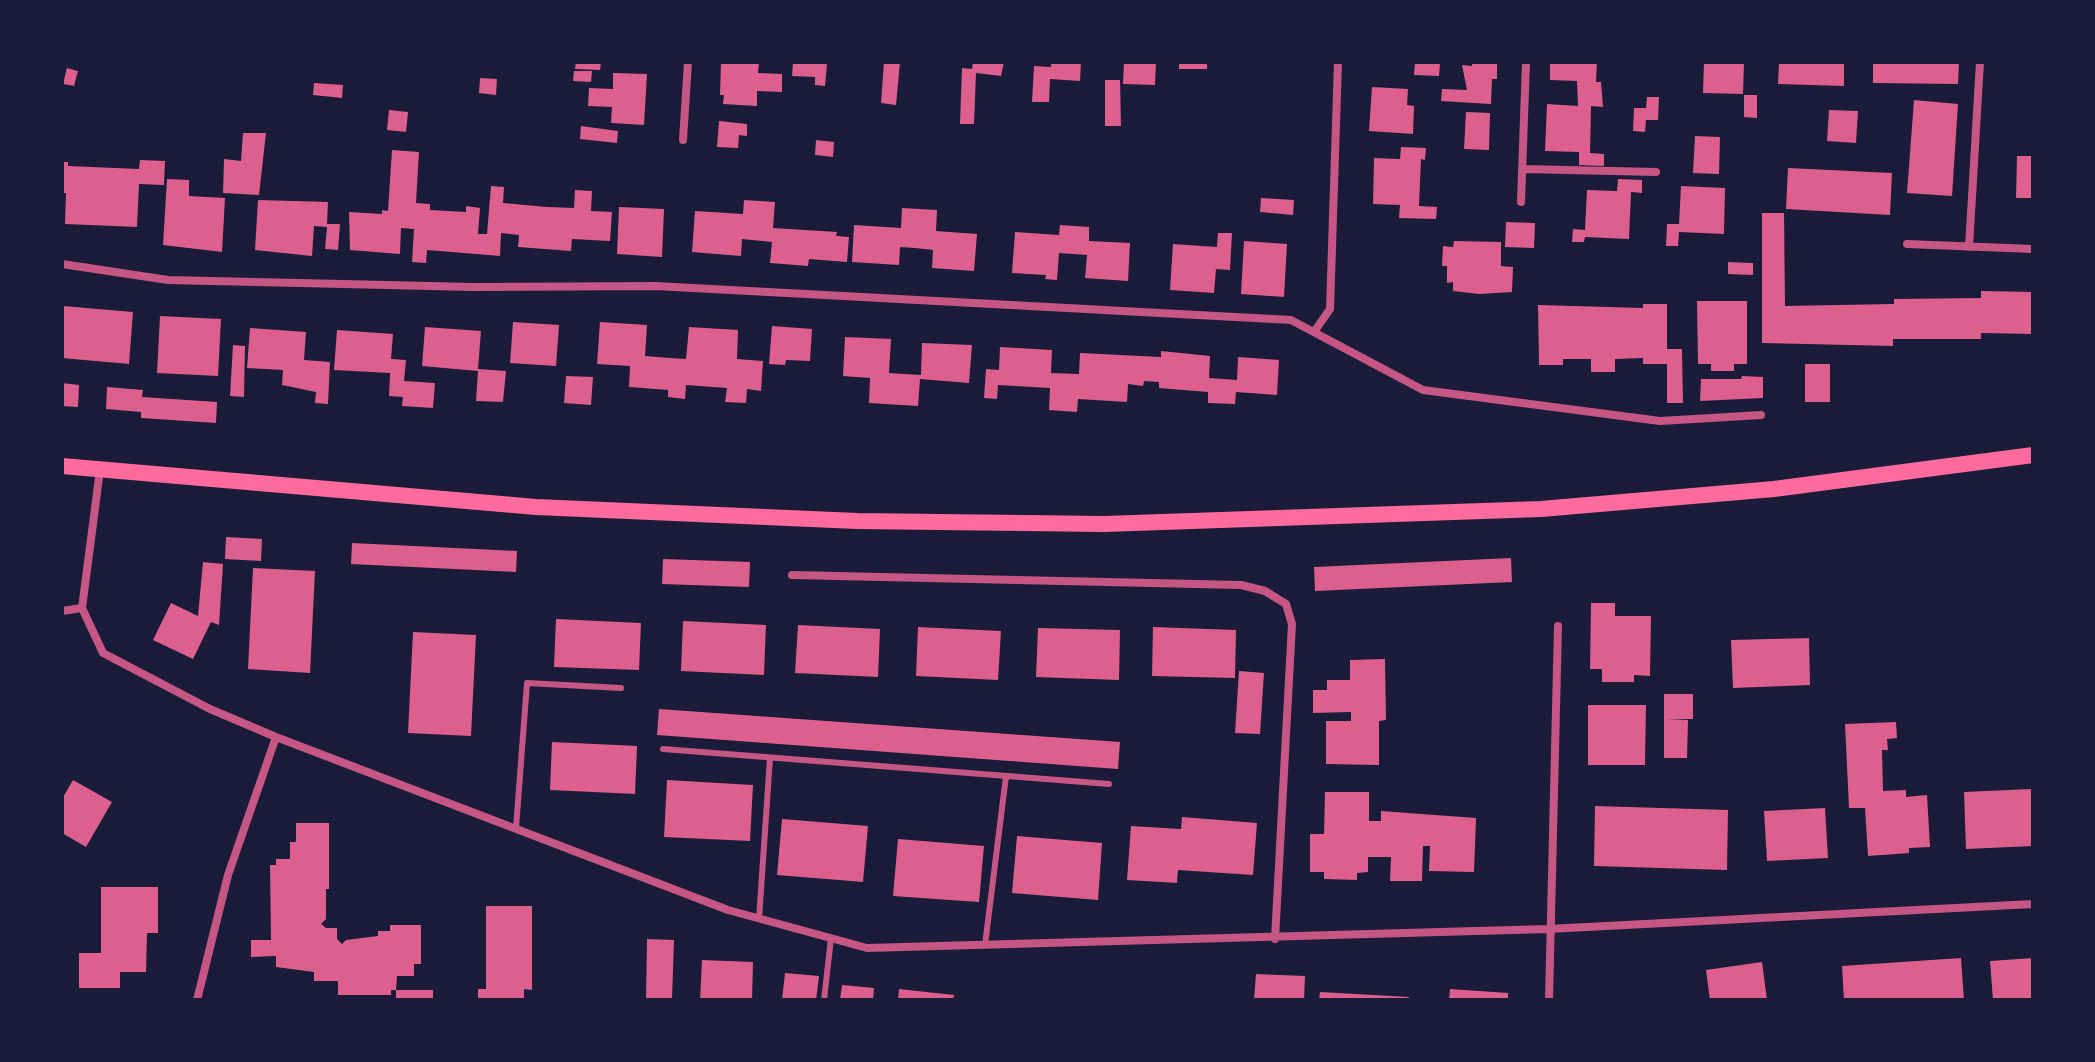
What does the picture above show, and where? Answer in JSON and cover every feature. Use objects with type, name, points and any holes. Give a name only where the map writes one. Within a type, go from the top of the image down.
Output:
[{"type":"main road","points":[[62,466],[536,507],[857,521],[1104,524],[1541,509],[1774,489],[2033,455]]},
{"type":"street","points":[[683,140],[688,62]]},
{"type":"street","points":[[1314,332],[1330,309],[1338,62]]},
{"type":"street","points":[[1521,202],[1526,62]]},
{"type":"street","points":[[1969,247],[1980,62]]},
{"type":"street","points":[[1523,169],[1656,172]]},
{"type":"street","points":[[1907,244],[2033,249]]},
{"type":"street","points":[[62,264],[168,280],[474,287],[656,286],[1291,320],[1423,390],[1660,421],[1761,415]]},
{"type":"street","points":[[100,469],[82,608],[103,653],[210,709],[276,737],[759,919],[867,948],[1548,929],[2033,904]]},
{"type":"street","points":[[792,575],[1241,585],[1265,591],[1286,604],[1292,624],[1275,939]]},
{"type":"street","points":[[62,611],[82,608]]},
{"type":"street","points":[[1549,1000],[1548,929],[1558,626]]},
{"type":"street","points":[[197,1000],[228,875],[276,737]]},
{"type":"lane","points":[[516,828],[527,683],[621,688]]},
{"type":"lane","points":[[663,749],[1109,784]]},
{"type":"lane","points":[[759,919],[770,758]]},
{"type":"lane","points":[[985,945],[1006,776]]},
{"type":"lane","points":[[824,1000],[831,938]]},
{"type":"building","points":[[576,62],[601,62],[600,70],[575,69]]},
{"type":"building","points":[[721,62],[759,62],[758,73],[782,74],[782,92],[757,91],[757,106],[723,104],[724,95],[720,95]]},
{"type":"building","points":[[793,62],[827,64],[825,86],[815,85],[815,77],[792,76]]},
{"type":"building","points":[[884,62],[900,62],[896,105],[881,103]]},
{"type":"building","points":[[973,62],[1004,62],[1001,76],[976,73],[974,124],[960,124],[962,68],[972,69]]},
{"type":"building","points":[[1051,62],[1081,62],[1080,81],[1050,79],[1049,102],[1032,102],[1034,66],[1051,67]]},
{"type":"building","points":[[1124,62],[1156,62],[1155,85],[1123,84]]},
{"type":"building","points":[[1179,62],[1207,62],[1207,69],[1179,69]]},
{"type":"building","points":[[1472,62],[1497,62],[1497,79],[1492,79],[1491,104],[1441,101],[1442,89],[1467,90],[1462,65],[1472,66]]},
{"type":"building","points":[[1550,62],[1597,62],[1596,82],[1601,82],[1603,107],[1591,106],[1590,153],[1604,154],[1604,166],[1579,165],[1579,152],[1545,151],[1547,104],[1578,106],[1577,81],[1550,80]]},
{"type":"building","points":[[1704,62],[1744,62],[1743,94],[1703,93]]},
{"type":"building","points":[[1779,62],[1844,62],[1844,86],[1778,84]]},
{"type":"building","points":[[1873,62],[1959,62],[1958,84],[1873,83]]},
{"type":"building","points":[[1415,63],[1440,64],[1439,76],[1414,75]]},
{"type":"building","points":[[67,68],[78,71],[74,86],[63,84]]},
{"type":"building","points":[[574,71],[592,71],[591,82],[573,81]]},
{"type":"building","points":[[613,73],[647,74],[644,125],[611,123],[612,107],[588,106],[589,88],[613,89]]},
{"type":"building","points":[[480,78],[497,79],[496,95],[479,93]]},
{"type":"building","points":[[1105,80],[1120,80],[1121,126],[1105,126]]},
{"type":"building","points":[[314,83],[343,85],[342,98],[313,95]]},
{"type":"building","points":[[1372,87],[1408,89],[1407,105],[1414,106],[1413,134],[1369,131]]},
{"type":"building","points":[[1744,95],[1757,95],[1757,118],[1744,117]]},
{"type":"building","points":[[1647,97],[1659,97],[1658,120],[1646,120],[1645,132],[1633,131],[1634,108],[1646,108]]},
{"type":"building","points":[[1914,100],[1958,104],[1952,196],[1907,193]]},
{"type":"building","points":[[389,110],[408,112],[406,132],[387,130]]},
{"type":"building","points":[[1829,110],[1858,111],[1856,143],[1827,141]]},
{"type":"building","points":[[1466,112],[1490,113],[1489,150],[1464,149]]},
{"type":"building","points":[[719,121],[747,124],[747,136],[739,135],[738,148],[717,147]]},
{"type":"building","points":[[581,126],[618,131],[617,143],[580,139]]},
{"type":"building","points":[[243,133],[266,133],[259,195],[223,193],[224,159],[241,161]]},
{"type":"building","points":[[1695,136],[1720,137],[1719,174],[1693,173]]},
{"type":"building","points":[[816,140],[834,142],[833,157],[815,155]]},
{"type":"building","points":[[1401,147],[1426,148],[1425,160],[1421,159],[1419,206],[1437,207],[1436,219],[1399,218],[1400,205],[1373,204],[1374,158],[1400,159]]},
{"type":"building","points":[[392,150],[419,152],[416,203],[430,204],[430,210],[466,212],[466,206],[480,208],[478,234],[487,234],[491,186],[504,187],[503,203],[547,207],[574,208],[575,190],[592,191],[591,211],[612,212],[610,241],[572,239],[571,251],[518,247],[519,235],[501,233],[500,256],[427,250],[426,263],[412,262],[414,229],[401,228],[400,254],[350,250],[349,212],[382,214],[382,210],[388,211]]},
{"type":"building","points":[[2017,156],[2033,156],[2033,198],[2016,198]]},
{"type":"building","points":[[140,160],[165,161],[164,185],[139,184],[137,227],[65,224],[66,193],[62,193],[62,162],[68,162],[68,166],[139,169]]},
{"type":"building","points":[[1788,168],[1892,173],[1890,215],[1786,209]]},
{"type":"building","points":[[167,179],[189,180],[189,196],[225,198],[222,252],[163,245]]},
{"type":"building","points":[[1618,179],[1642,180],[1642,193],[1631,192],[1629,239],[1585,237],[1584,242],[1572,242],[1573,229],[1585,230],[1587,190],[1617,191]]},
{"type":"building","points":[[1681,186],[1725,188],[1724,234],[1679,232],[1678,246],[1666,246],[1667,224],[1679,224]]},
{"type":"building","points":[[1261,198],[1294,200],[1293,215],[1260,212]]},
{"type":"building","points":[[258,200],[328,202],[327,224],[340,224],[338,250],[325,249],[327,227],[314,226],[312,256],[255,250]]},
{"type":"building","points":[[744,200],[775,202],[773,228],[837,232],[836,236],[849,237],[847,262],[809,259],[808,266],[770,263],[772,242],[742,239],[741,256],[692,252],[695,211],[743,214]]},
{"type":"building","points":[[619,207],[664,209],[662,257],[617,254]]},
{"type":"building","points":[[902,208],[937,210],[936,231],[977,234],[974,271],[932,268],[933,250],[915,248],[900,247],[899,265],[852,262],[854,225],[901,228]]},
{"type":"building","points":[[1762,213],[1784,213],[1785,306],[1894,304],[1894,299],[1981,298],[1981,291],[2033,292],[2033,334],[1981,333],[1981,339],[1893,339],[1893,346],[1762,343]]},
{"type":"building","points":[[1506,222],[1535,223],[1534,248],[1505,247]]},
{"type":"building","points":[[1060,225],[1089,227],[1089,241],[1130,243],[1128,281],[1085,278],[1087,255],[1059,253],[1057,280],[1045,279],[1046,275],[1012,273],[1015,232],[1059,235]]},
{"type":"building","points":[[1218,233],[1232,233],[1230,270],[1216,269],[1214,293],[1170,290],[1173,244],[1217,247]]},
{"type":"building","points":[[1244,241],[1287,244],[1284,297],[1241,294]]},
{"type":"building","points":[[1454,241],[1501,242],[1501,266],[1513,267],[1512,292],[1479,294],[1453,291],[1453,282],[1447,283],[1447,266],[1442,266],[1443,246],[1453,247]]},
{"type":"building","points":[[1728,262],[1753,263],[1753,275],[1728,274]]},
{"type":"building","points":[[1697,301],[1747,301],[1747,364],[1734,364],[1734,371],[1711,371],[1711,364],[1698,364]]},
{"type":"building","points":[[1643,304],[1667,304],[1667,349],[1682,349],[1683,403],[1667,403],[1667,364],[1643,364],[1643,358],[1615,359],[1615,372],[1591,372],[1591,359],[1563,359],[1563,365],[1539,365],[1538,305],[1643,308]]},
{"type":"building","points":[[63,306],[133,312],[129,364],[62,358]]},
{"type":"building","points":[[160,316],[221,319],[218,376],[157,373]]},
{"type":"building","points":[[513,322],[559,325],[556,366],[510,363]]},
{"type":"building","points":[[600,322],[647,325],[645,356],[686,359],[689,327],[738,330],[737,359],[763,361],[761,391],[747,389],[746,403],[725,402],[727,388],[686,385],[685,399],[668,397],[668,390],[629,387],[630,366],[597,364]]},
{"type":"building","points":[[772,326],[812,329],[810,361],[786,360],[785,365],[769,364]]},
{"type":"building","points":[[425,327],[481,331],[478,369],[506,371],[503,402],[476,401],[478,371],[422,366]]},
{"type":"building","points":[[250,328],[306,332],[304,360],[330,362],[328,404],[315,403],[316,392],[282,385],[283,370],[247,368]]},
{"type":"building","points":[[337,330],[393,334],[391,359],[406,360],[404,381],[435,383],[433,408],[402,406],[403,397],[389,396],[390,373],[334,370]]},
{"type":"building","points":[[845,337],[891,339],[889,373],[921,375],[922,343],[972,345],[969,383],[920,379],[918,406],[869,403],[870,378],[843,376]]},
{"type":"building","points":[[233,345],[245,346],[244,397],[230,396]]},
{"type":"building","points":[[1000,347],[1052,350],[1051,373],[1079,374],[1080,353],[1161,357],[1161,351],[1210,356],[1209,378],[1237,380],[1238,357],[1279,360],[1277,395],[1236,392],[1235,404],[1208,403],[1208,392],[1159,388],[1159,382],[1144,381],[1143,386],[1128,384],[1127,402],[1078,399],[1077,412],[1049,410],[1050,388],[998,385],[997,399],[984,398],[986,369],[999,370]]},
{"type":"building","points":[[1805,364],[1830,364],[1830,402],[1805,402]]},
{"type":"building","points":[[566,376],[593,377],[591,405],[564,403]]},
{"type":"building","points":[[1742,376],[1763,377],[1763,398],[1700,401],[1701,379],[1741,379]]},
{"type":"building","points":[[62,383],[79,385],[78,407],[62,406]]},
{"type":"building","points":[[107,387],[143,390],[142,397],[217,402],[216,423],[141,418],[141,412],[106,409]]},
{"type":"building","points":[[226,537],[262,539],[261,561],[225,559]]},
{"type":"building","points":[[352,543],[517,551],[516,572],[351,564]]},
{"type":"building","points":[[1511,558],[1512,582],[1315,591],[1314,567]]},
{"type":"building","points":[[663,559],[750,562],[749,587],[662,584]]},
{"type":"building","points":[[203,562],[223,564],[219,625],[211,622],[193,659],[153,640],[171,603],[198,616]]},
{"type":"building","points":[[253,568],[315,571],[310,673],[248,669]]},
{"type":"building","points":[[1591,603],[1615,603],[1615,616],[1651,616],[1650,676],[1634,675],[1634,682],[1602,682],[1602,669],[1590,669]]},
{"type":"building","points":[[556,619],[641,623],[639,670],[554,667]]},
{"type":"building","points":[[683,621],[766,625],[764,675],[681,671]]},
{"type":"building","points":[[798,625],[880,629],[878,677],[795,673]]},
{"type":"building","points":[[918,627],[1001,631],[998,680],[916,676]]},
{"type":"building","points":[[1153,627],[1236,630],[1235,678],[1152,676]]},
{"type":"building","points":[[1038,628],[1120,630],[1119,680],[1036,677]]},
{"type":"building","points":[[413,632],[476,635],[471,736],[408,733]]},
{"type":"building","points":[[1809,638],[1810,685],[1733,688],[1731,640]]},
{"type":"building","points":[[1385,659],[1386,720],[1379,721],[1379,765],[1326,764],[1326,721],[1351,721],[1351,712],[1313,713],[1313,690],[1327,690],[1327,680],[1350,680],[1350,660]]},
{"type":"building","points":[[1239,671],[1264,673],[1260,734],[1235,733]]},
{"type":"building","points":[[1664,694],[1693,694],[1693,719],[1667,719],[1688,720],[1687,758],[1664,758]]},
{"type":"building","points":[[1588,705],[1646,705],[1645,765],[1588,765]]},
{"type":"building","points":[[659,709],[1120,742],[1118,769],[657,735]]},
{"type":"building","points":[[1896,722],[1897,738],[1887,739],[1888,750],[1882,750],[1883,791],[1906,790],[1906,797],[1927,795],[1930,847],[1909,848],[1909,853],[1868,856],[1865,808],[1849,808],[1845,724]]},
{"type":"building","points":[[552,742],[637,746],[635,794],[550,790]]},
{"type":"building","points":[[73,780],[112,802],[86,847],[62,833],[62,799]]},
{"type":"building","points":[[667,780],[753,785],[750,841],[664,837]]},
{"type":"building","points":[[2031,789],[2033,846],[1966,849],[1964,792]]},
{"type":"building","points":[[1325,792],[1369,792],[1369,821],[1381,821],[1381,811],[1476,818],[1474,872],[1429,871],[1430,846],[1423,846],[1422,881],[1390,881],[1391,857],[1368,857],[1368,872],[1357,873],[1357,880],[1324,879],[1324,872],[1310,872],[1310,834],[1324,834]]},
{"type":"building","points":[[1595,806],[1728,810],[1727,870],[1594,866]]},
{"type":"building","points":[[1825,808],[1828,858],[1767,861],[1764,811]]},
{"type":"building","points":[[1182,817],[1257,823],[1253,875],[1178,870],[1177,883],[1127,880],[1131,826],[1181,829]]},
{"type":"building","points":[[782,819],[868,826],[863,882],[777,875]]},
{"type":"building","points":[[296,823],[329,823],[329,889],[326,889],[326,919],[321,924],[326,928],[337,928],[337,939],[342,944],[346,940],[378,936],[378,931],[390,931],[390,925],[421,925],[421,964],[414,964],[414,976],[397,976],[396,990],[391,990],[391,995],[338,995],[338,981],[314,981],[314,972],[276,967],[276,956],[251,957],[251,940],[271,940],[270,865],[276,865],[276,859],[290,859],[290,842],[296,842]]},
{"type":"building","points":[[1017,836],[1102,843],[1098,900],[1012,893]]},
{"type":"building","points":[[898,839],[984,846],[979,902],[893,896]]},
{"type":"building","points":[[101,887],[158,887],[158,933],[147,933],[146,972],[120,972],[120,988],[79,988],[79,953],[101,953]]},
{"type":"building","points":[[486,906],[532,906],[532,990],[524,989],[524,1000],[478,1000],[478,989],[486,989]]},
{"type":"building","points":[[647,939],[674,940],[672,1000],[646,1000]]},
{"type":"building","points":[[1961,958],[1964,1000],[1844,1000],[1842,966]]},
{"type":"building","points":[[2033,958],[2033,1000],[1993,1000],[1990,961]]},
{"type":"building","points":[[702,960],[753,962],[752,1000],[700,1000]]},
{"type":"building","points":[[1762,962],[1767,1000],[1710,1000],[1706,970]]},
{"type":"building","points":[[785,973],[819,976],[816,1000],[782,1000]]},
{"type":"building","points":[[1256,974],[1305,976],[1304,1000],[1254,1000]]},
{"type":"building","points":[[842,985],[874,988],[873,1000],[840,1000]]},
{"type":"building","points":[[899,989],[954,995],[953,1000],[898,1000]]},
{"type":"building","points":[[1450,989],[1508,993],[1508,1000],[1449,1000]]},
{"type":"building","points":[[396,990],[433,990],[433,1000],[396,1000]]},
{"type":"building","points":[[1320,992],[1409,997],[1408,1000],[1319,1000]]}]
